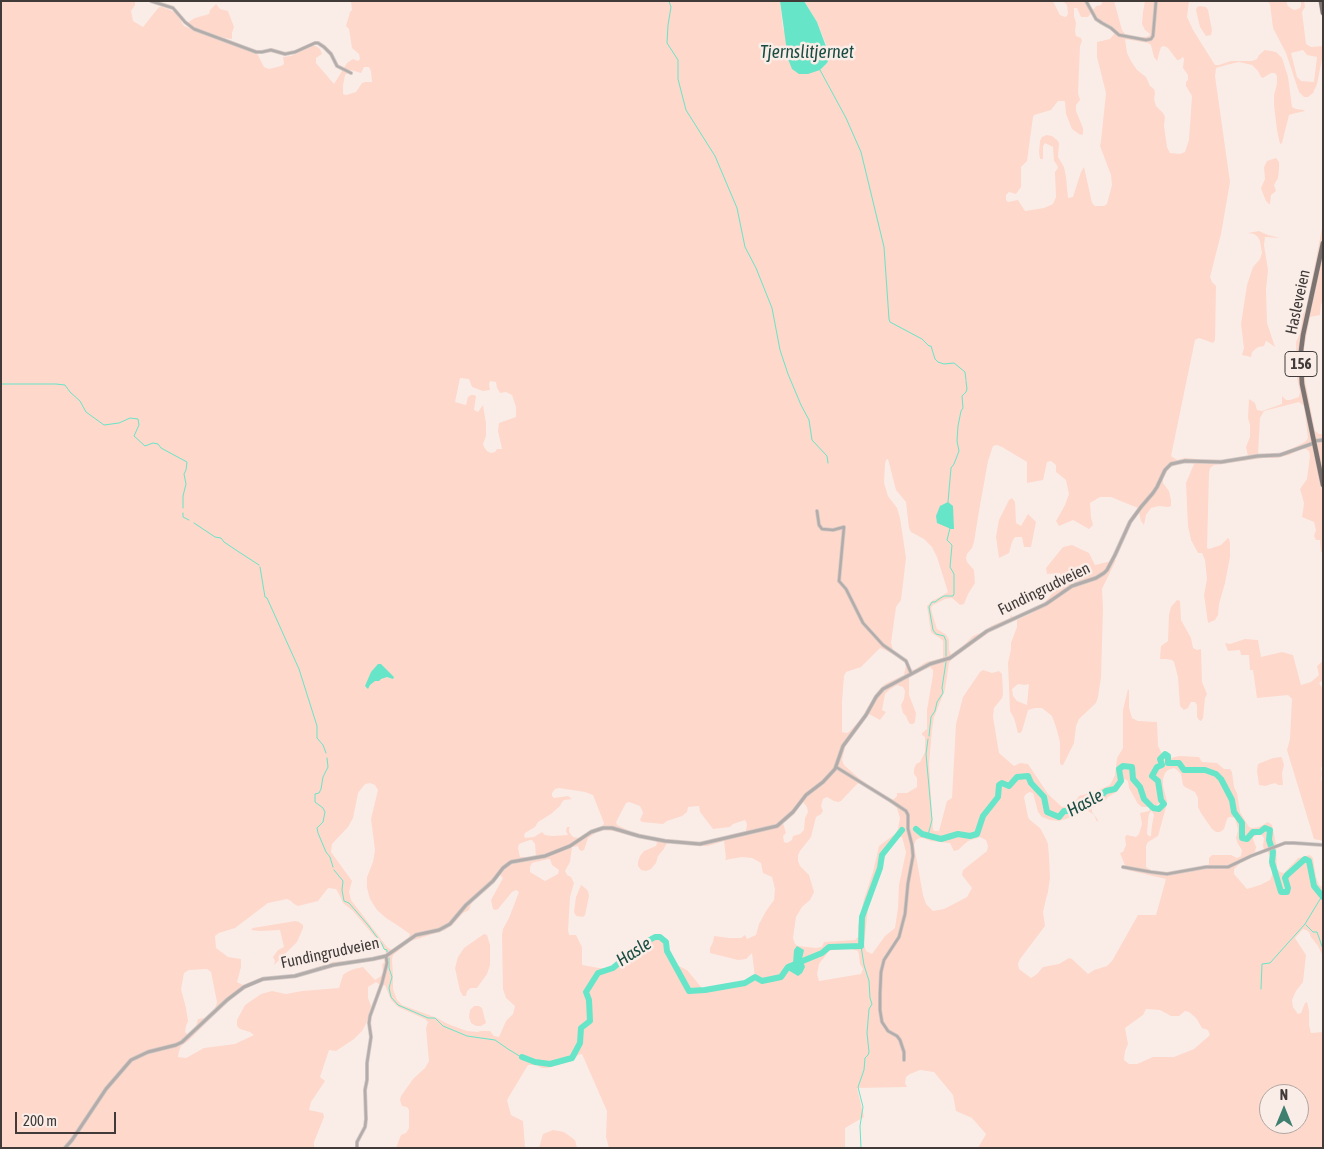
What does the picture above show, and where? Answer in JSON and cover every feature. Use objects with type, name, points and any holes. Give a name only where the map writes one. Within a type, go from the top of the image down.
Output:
[{"type":"main road","points":[[1320,1],[1323,13]]},
{"type":"main road","name":"Hasleveien","points":[[1323,243],[1303,335],[1301,357],[1302,384],[1323,485]]},
{"type":"street","points":[[151,1],[173,8],[194,29],[256,52],[271,50],[285,54],[318,43],[331,54],[337,66],[351,73]]},
{"type":"street","points":[[1086,1],[1096,19],[1102,24],[1111,28],[1119,35],[1146,40],[1153,36],[1156,1]]},
{"type":"street","points":[[1314,442],[1323,440]]},
{"type":"street","name":"Fundingrudveien","points":[[65,1148],[106,1089],[132,1060],[148,1052],[182,1042],[227,1000],[244,987],[263,978],[295,976],[333,964],[386,956],[416,935],[439,930],[450,924],[466,905],[511,862],[545,856],[570,846],[591,832],[603,828],[612,828],[638,836],[665,841],[707,844],[777,826],[788,818],[806,795],[824,782],[836,768],[843,746],[866,715],[879,693],[886,687],[930,664],[950,658],[987,632],[1046,604],[1072,586],[1096,578],[1104,573],[1115,555],[1130,522],[1153,493],[1170,464],[1185,461],[1221,462],[1258,456],[1280,455],[1314,442]]},
{"type":"street","points":[[817,511],[819,525],[822,529],[833,530],[844,527],[839,581],[846,589],[863,623],[883,645],[906,661],[911,673]]},
{"type":"street","points":[[836,768],[906,811],[908,816],[908,829],[913,856],[905,914],[899,936],[884,960],[880,989],[882,1022],[888,1031],[900,1040],[904,1049],[904,1060]]},
{"type":"street","points":[[1123,867],[1162,874],[1206,867],[1228,867],[1271,848],[1289,843],[1323,845]]},
{"type":"street","points":[[357,1148],[357,1142],[365,1127],[366,1119],[365,1090],[371,1037],[369,1022],[382,983],[386,956]]},
{"type":"shaded area","points":[[1,1],[135,1],[131,11],[133,21],[143,27],[159,7],[162,7],[176,13],[184,26],[257,53],[264,67],[269,69],[284,64],[283,57],[291,56],[316,46],[322,54],[316,58],[316,63],[334,84],[347,63],[353,59],[358,61],[360,59],[359,54],[352,48],[349,29],[346,26],[352,10],[351,1],[780,1],[783,29],[820,70],[827,63],[828,49],[817,22],[804,1],[1053,1],[1060,15],[1065,17],[1068,13],[1067,5],[1063,1],[1085,1],[1087,6],[1094,9],[1096,6],[1101,5],[1103,1],[1114,1],[1122,30],[1125,34],[1145,37],[1150,34],[1142,24],[1145,1],[1189,1],[1187,17],[1215,65],[1231,61],[1252,61],[1257,59],[1265,50],[1276,52],[1282,58],[1288,77],[1292,107],[1305,111],[1289,115],[1282,143],[1280,144],[1274,105],[1277,84],[1275,73],[1271,73],[1263,78],[1252,65],[1239,62],[1216,68],[1215,76],[1230,182],[1221,234],[1210,277],[1216,286],[1215,340],[1213,343],[1199,338],[1195,340],[1171,456],[1177,460],[1185,458],[1223,461],[1248,456],[1246,447],[1250,437],[1249,399],[1255,403],[1257,410],[1262,411],[1282,404],[1282,396],[1286,400],[1299,397],[1296,342],[1300,333],[1302,318],[1300,316],[1304,313],[1307,305],[1323,223],[1323,302],[1320,315],[1310,317],[1304,348],[1304,367],[1315,431],[1323,434],[1323,553],[1321,552],[1320,540],[1316,540],[1314,536],[1316,530],[1314,522],[1302,517],[1304,503],[1300,489],[1307,479],[1309,451],[1302,449],[1276,458],[1214,465],[1210,468],[1209,473],[1207,548],[1221,545],[1228,538],[1230,557],[1218,615],[1215,620],[1208,623],[1204,595],[1207,579],[1205,560],[1202,553],[1198,553],[1191,540],[1188,526],[1186,483],[1194,464],[1188,462],[1181,463],[1169,468],[1163,478],[1163,483],[1169,491],[1171,506],[1151,508],[1146,515],[1144,525],[1138,508],[1111,497],[1100,497],[1090,503],[1093,525],[1089,529],[1073,520],[1059,526],[1056,521],[1069,494],[1066,480],[1056,472],[1056,465],[1051,461],[1047,462],[1043,480],[1027,483],[1027,462],[1002,447],[993,446],[988,461],[974,542],[966,558],[974,570],[975,583],[964,604],[960,605],[952,598],[945,599],[931,608],[937,629],[945,634],[949,640],[951,655],[973,636],[1010,618],[1011,615],[1015,620],[990,632],[949,663],[945,690],[934,717],[929,764],[933,830],[939,831],[947,801],[952,798],[956,724],[963,697],[983,670],[992,673],[999,671],[1002,674],[1003,694],[994,708],[993,717],[999,753],[1014,766],[1020,763],[1028,764],[1048,794],[1062,807],[1073,805],[1079,796],[1110,785],[1115,775],[1117,758],[1123,748],[1123,710],[1128,689],[1129,708],[1132,718],[1138,721],[1157,722],[1158,746],[1162,754],[1171,758],[1179,756],[1199,757],[1202,762],[1217,763],[1224,769],[1230,769],[1240,812],[1249,827],[1259,827],[1268,822],[1272,825],[1276,844],[1277,869],[1284,873],[1298,858],[1310,855],[1313,858],[1319,885],[1323,887],[1323,959],[1318,946],[1309,932],[1303,929],[1295,938],[1306,955],[1303,982],[1292,1000],[1293,1007],[1298,1014],[1301,1013],[1307,1002],[1311,1033],[1323,1032],[1323,1148],[978,1148],[986,1134],[972,1118],[956,1111],[953,1095],[934,1072],[920,1070],[906,1077],[905,1083],[907,1087],[857,1088],[864,1117],[845,1128],[845,1148],[609,1148],[606,1137],[607,1111],[582,1054],[571,1061],[548,1068],[528,1065],[507,1100],[511,1115],[523,1121],[525,1147],[530,1148],[396,1148],[401,1135],[406,1133],[409,1128],[409,1110],[407,1107],[402,1106],[401,1096],[429,1061],[426,1028],[428,1022],[398,1007],[391,1000],[385,985],[382,986],[376,982],[368,987],[368,998],[371,1006],[367,1022],[362,1031],[336,1051],[329,1050],[320,1077],[325,1081],[311,1102],[309,1110],[323,1113],[324,1117],[314,1142],[314,1148],[1,1148]],"holes":[[[1074,8],[1077,8],[1081,17],[1088,17],[1091,13],[1094,13],[1100,22],[1113,29],[1114,34],[1110,39],[1097,42],[1097,57],[1106,93],[1100,146],[1111,175],[1112,185],[1107,204],[1095,206],[1092,203],[1084,167],[1073,197],[1068,198],[1064,167],[1058,157],[1059,143],[1052,136],[1046,135],[1040,141],[1040,159],[1043,159],[1043,146],[1045,143],[1053,147],[1054,161],[1058,168],[1055,172],[1056,197],[1053,204],[1044,208],[1025,211],[1018,200],[1008,202],[1006,195],[1009,192],[1016,194],[1021,187],[1021,167],[1027,161],[1034,115],[1051,110],[1058,101],[1064,101],[1066,114],[1072,129],[1079,134],[1083,134],[1083,128],[1076,111],[1076,105],[1080,100],[1078,93],[1080,46],[1082,41],[1081,38],[1076,36]],[[1125,39],[1151,45],[1157,61],[1161,47],[1164,46],[1168,48],[1177,60],[1183,57],[1183,68],[1188,75],[1186,86],[1192,96],[1189,140],[1185,152],[1180,154],[1170,153],[1167,147],[1164,126],[1165,117],[1156,106],[1154,89],[1131,61],[1127,53]],[[364,67],[369,67],[372,82],[362,83],[356,92],[346,95],[343,94],[343,85],[345,75],[351,70],[361,73]],[[460,378],[469,379],[472,387],[483,391],[490,390],[490,381],[496,382],[500,393],[506,392],[512,395],[516,407],[516,417],[499,423],[498,431],[502,449],[497,449],[491,453],[484,447],[486,423],[483,405],[478,412],[474,410],[476,396],[471,395],[468,397],[466,405],[455,402]],[[1299,402],[1304,406],[1308,438],[1306,441],[1282,453],[1258,454],[1260,418],[1264,411]],[[888,459],[896,490],[906,502],[909,528],[911,532],[924,539],[932,547],[948,592],[927,606],[931,632],[943,641],[943,658],[926,662],[914,670],[911,669],[906,659],[893,650],[891,643],[896,607],[901,600],[906,558],[900,518],[897,508],[888,496],[884,483],[885,464]],[[880,648],[897,656],[906,665],[904,675],[885,684],[877,692],[861,719],[847,733],[842,732],[844,676],[846,672],[861,667]],[[930,667],[933,670],[933,675],[927,710],[927,729],[922,733],[925,737],[925,752],[914,769],[917,787],[907,793],[897,793],[897,796],[892,800],[861,780],[844,765],[842,760],[845,747],[868,714],[880,720],[886,712],[882,710],[885,694],[897,685],[903,687],[905,691],[901,705],[903,713],[910,724],[915,722],[916,713],[909,695],[909,677]],[[1174,768],[1177,770],[1181,774],[1183,785],[1195,792],[1201,813],[1216,832],[1224,829],[1229,817],[1235,818],[1238,830],[1236,838],[1242,850],[1241,856],[1237,858],[1231,855],[1212,855],[1207,866],[1168,873],[1153,872],[1146,867],[1146,846],[1148,842],[1158,836],[1166,807],[1167,801],[1163,779],[1168,770]],[[1125,779],[1128,781],[1129,788],[1138,804],[1142,807],[1147,807],[1148,805],[1155,806],[1160,803],[1158,810],[1152,811],[1154,815],[1151,836],[1147,834],[1149,814],[1152,810],[1150,809],[1140,813],[1142,824],[1139,834],[1136,837],[1127,835],[1125,837],[1126,845],[1123,852],[1120,853],[1127,870],[1166,879],[1156,915],[1138,915],[1112,961],[1107,966],[1088,974],[1069,958],[1059,964],[1043,967],[1031,978],[1019,969],[1018,964],[1045,926],[1043,912],[1050,878],[1048,844],[1040,828],[1028,817],[1024,797],[1030,792],[1033,793],[1038,812],[1042,817],[1050,820],[1059,821],[1069,818],[1084,808],[1094,815],[1097,822],[1098,820],[1092,812],[1092,808],[1104,802],[1118,791]],[[858,783],[864,785],[897,808],[900,818],[898,829],[895,834],[879,846],[864,899],[858,926],[858,937],[855,940],[824,942],[822,947],[816,948],[798,946],[793,938],[796,917],[814,892],[809,875],[800,866],[798,855],[811,837],[816,817],[823,811],[821,806],[823,799],[827,797],[834,801],[841,801]],[[365,784],[375,785],[378,790],[371,819],[375,850],[367,877],[367,888],[370,899],[377,910],[410,934],[409,937],[392,950],[387,947],[351,900],[349,892],[352,881],[331,852],[332,844],[348,827],[353,818],[358,793]],[[559,788],[593,795],[604,823],[603,826],[579,838],[573,837],[569,832],[570,827],[567,827],[568,835],[552,836],[545,835],[542,832],[534,837],[525,838],[525,833],[551,814],[564,800],[572,799],[568,796],[554,798],[552,796],[555,789]],[[629,802],[640,806],[643,813],[640,820],[642,822],[663,824],[682,816],[687,812],[688,807],[699,806],[700,812],[713,829],[730,827],[745,820],[747,824],[746,831],[701,843],[688,843],[638,835],[617,825],[616,822],[626,803]],[[803,802],[808,812],[805,818],[804,830],[800,834],[793,836],[792,840],[787,843],[784,842],[783,836],[786,833],[783,823]],[[606,830],[656,841],[656,846],[644,851],[640,856],[638,866],[641,870],[651,869],[667,843],[708,846],[724,841],[725,860],[742,857],[752,858],[761,863],[763,873],[772,877],[775,889],[774,900],[759,924],[756,935],[747,939],[745,935],[741,938],[714,936],[710,948],[710,953],[738,960],[746,959],[752,953],[755,977],[745,983],[705,990],[687,970],[677,965],[667,951],[666,942],[660,937],[655,937],[637,947],[630,958],[620,962],[613,968],[582,965],[582,947],[576,935],[569,935],[568,930],[570,897],[574,883],[565,871],[570,862],[572,847],[578,846],[581,851],[584,850],[588,838],[597,832]],[[1259,834],[1264,838],[1263,846],[1270,856],[1269,866],[1272,870],[1272,875],[1270,880],[1247,889],[1234,874],[1234,869],[1255,852],[1256,847],[1253,837]],[[899,837],[902,837],[906,852],[899,885],[895,928],[885,936],[872,954],[866,951],[864,944],[868,908],[886,853]],[[980,837],[986,840],[988,846],[987,851],[963,870],[962,875],[972,888],[967,897],[944,909],[933,911],[926,904],[923,895],[914,845],[916,840],[923,838],[950,843],[954,851],[958,850],[968,841]],[[532,840],[535,844],[536,857],[520,857],[519,844]],[[550,859],[552,865],[559,870],[558,874],[545,881],[530,872],[532,863]],[[500,875],[503,878],[491,900],[493,909],[498,909],[512,892],[516,890],[519,892],[502,935],[503,989],[506,998],[515,1006],[513,1014],[506,1021],[499,1037],[494,1036],[490,1031],[467,1031],[402,1005],[397,1000],[393,989],[393,955],[411,941],[445,930],[463,913],[469,910],[471,904]],[[328,888],[336,889],[343,903],[353,911],[380,943],[386,954],[366,959],[333,962],[296,974],[260,978],[243,985],[237,982],[241,959],[228,957],[216,948],[215,936],[235,928],[268,903],[287,899],[298,906],[318,901]],[[851,949],[858,951],[860,964],[863,969],[861,974],[819,981],[817,974],[819,964],[829,951]],[[383,959],[385,961],[382,965],[383,972],[381,976],[375,980],[363,967],[343,975],[339,988],[286,994],[272,991],[261,994],[245,1005],[237,1020],[237,1026],[240,1029],[254,1035],[235,1044],[204,1048],[186,1058],[178,1057],[181,1046],[234,996],[255,983],[298,976],[339,966]],[[207,969],[211,972],[217,1002],[216,1006],[205,1018],[198,1019],[196,1027],[189,1034],[185,1032],[188,1021],[181,989],[184,973],[189,970]],[[1146,1009],[1160,1010],[1171,1016],[1179,1016],[1185,1011],[1189,1012],[1196,1018],[1202,1028],[1208,1030],[1210,1035],[1194,1049],[1174,1057],[1153,1057],[1137,1064],[1129,1064],[1124,1060],[1128,1044],[1125,1028],[1143,1015]]]},
{"type":"shaded area","points":[[1259,1],[1286,1],[1288,6],[1295,10],[1300,8],[1301,1],[1304,1],[1305,7],[1302,12],[1306,44],[1311,47],[1323,46],[1317,84],[1313,93],[1308,97],[1304,97],[1299,92],[1286,53],[1273,28],[1270,4]],"holes":[[[1303,50],[1307,55],[1317,57],[1314,82],[1301,81],[1297,77],[1291,53]]]},
{"type":"shaded area","points":[[216,4],[220,9],[228,11],[234,27],[232,39],[196,28],[187,23],[195,18],[209,14]]},
{"type":"shaded area","points":[[1200,6],[1206,7],[1208,10],[1212,30],[1211,35],[1206,36],[1200,27],[1196,10]]},
{"type":"shaded area","points":[[1276,158],[1279,162],[1278,178],[1274,185],[1276,191],[1271,195],[1269,204],[1261,188],[1265,179],[1264,167],[1267,161]]},
{"type":"shaded area","points":[[1259,231],[1280,238],[1265,237],[1264,245],[1268,270],[1266,289],[1267,323],[1275,347],[1266,341],[1264,346],[1258,347],[1252,352],[1251,357],[1242,355],[1244,348],[1241,324],[1247,285],[1253,267],[1260,259],[1262,253],[1258,237],[1248,233]]},
{"type":"shaded area","points":[[1012,498],[1015,502],[1016,523],[1021,526],[1028,514],[1036,522],[1031,547],[1024,547],[1022,537],[1015,537],[1009,553],[999,558],[996,537],[999,520],[1009,500]]},
{"type":"shaded area","points":[[1072,545],[1089,553],[1095,565],[1116,560],[1102,589],[1101,677],[1098,697],[1096,703],[1079,719],[1076,726],[1074,743],[1063,765],[1061,765],[1060,742],[1056,727],[1052,716],[1042,708],[1028,710],[1022,731],[1018,733],[1010,711],[1008,663],[1017,620],[1032,613],[1045,602],[1061,583],[1060,573],[1047,574],[1046,568],[1063,547]],"holes":[[[1018,684],[1029,684],[1027,705],[1017,701],[1013,696],[1012,689]]]},
{"type":"shaded area","points":[[1177,600],[1180,601],[1181,620],[1191,638],[1193,648],[1201,649],[1202,682],[1207,694],[1201,721],[1197,717],[1197,705],[1195,702],[1191,702],[1188,708],[1184,710],[1180,706],[1178,677],[1174,662],[1172,660],[1160,659],[1161,646],[1168,641],[1171,607]]},
{"type":"shaded area","points":[[1245,639],[1258,640],[1261,657],[1282,652],[1293,655],[1301,685],[1311,682],[1319,675],[1317,666],[1323,661],[1323,680],[1319,683],[1323,689],[1323,765],[1321,768],[1321,780],[1323,781],[1323,841],[1314,839],[1287,750],[1290,739],[1292,699],[1288,695],[1257,698],[1253,670],[1250,670],[1249,655],[1241,655],[1240,650],[1228,651],[1225,643],[1230,644]]},
{"type":"shaded area","points":[[1281,757],[1284,765],[1282,773],[1283,785],[1275,783],[1265,786],[1259,785],[1258,764]]},
{"type":"shaded area","points":[[581,885],[588,891],[589,896],[583,917],[576,916],[574,912],[576,897]]},
{"type":"shaded area","points":[[295,921],[303,925],[297,942],[274,965],[273,957],[278,950],[284,947],[280,930],[251,930],[253,928]]},
{"type":"shaded area","points":[[484,934],[487,935],[490,945],[490,965],[487,974],[477,988],[471,988],[467,991],[466,996],[463,996],[460,991],[455,968],[458,957],[464,948]]},
{"type":"shaded area","points":[[474,1006],[482,1008],[486,1023],[481,1026],[471,1023],[469,1017],[470,1010]]},
{"type":"shaded area","points":[[553,1130],[564,1132],[575,1140],[577,1148],[539,1148],[543,1134]]},
{"type":"water","name":"Tjernslitjernet","points":[[780,1],[804,1],[817,22],[830,57],[820,70],[808,74],[799,74],[792,69],[788,59]]},
{"type":"water","points":[[948,502],[953,506],[954,529],[937,523],[936,516],[940,506]]},
{"type":"water","points":[[378,664],[381,664],[394,677],[393,679],[387,677],[375,681],[368,689],[365,686],[371,672]]},
{"type":"water","points":[[797,946],[804,950],[802,959],[805,967],[798,976],[788,970],[793,964],[794,950]]},
{"type":"waterway","points":[[669,1],[671,7],[667,43],[678,60],[678,79],[686,110],[715,156],[737,208],[745,247],[756,268],[772,308],[780,350],[788,374],[809,420],[812,440],[827,456],[828,463]]},
{"type":"waterway","points":[[820,70],[846,118],[861,152],[884,247],[890,322],[931,346],[935,359],[938,362],[944,364],[954,363],[965,372],[966,380]]},
{"type":"waterway","points":[[948,502],[951,468],[959,451],[957,441],[958,426],[963,408],[962,396],[967,389],[966,381]]},
{"type":"waterway","points":[[1,384],[65,385],[80,401],[86,412],[104,425],[119,423],[130,418],[138,419],[139,425],[134,436],[145,446],[153,443],[158,444],[161,448],[187,462],[184,474],[186,484],[183,508]]},
{"type":"waterway","points":[[183,513],[183,517],[189,520]]},
{"type":"waterway","points":[[194,523],[215,537],[221,538],[224,542],[259,565]]},
{"type":"waterway","points":[[946,656],[946,641],[944,636],[936,634],[933,630],[929,607],[932,602],[944,596],[953,596],[954,594],[954,574],[950,567],[952,545],[947,540],[950,528]]},
{"type":"waterway","points":[[260,567],[265,597],[299,669],[317,726],[317,738],[323,745],[326,753]]},
{"type":"waterway","points":[[929,736],[931,717],[943,693],[946,662]]},
{"type":"waterway","points":[[928,739],[926,754],[932,820],[928,835]]},
{"type":"waterway","name":"Hasle","points":[[916,829],[922,834],[941,839],[958,834],[970,836],[977,834],[983,816],[998,797],[999,785],[1002,783],[1009,786],[1017,777],[1028,776],[1031,783],[1044,797],[1047,812],[1059,817],[1064,811],[1071,811],[1083,801],[1095,801],[1106,791],[1115,789],[1121,781],[1119,769],[1123,766],[1132,767],[1133,779],[1140,787],[1144,799],[1153,808],[1159,809],[1164,804],[1161,800],[1158,781],[1152,776],[1157,767],[1162,765],[1160,759],[1165,754],[1168,756],[1168,763],[1179,763],[1184,770],[1205,770],[1216,774],[1221,779],[1232,800],[1234,812],[1242,823],[1242,838],[1247,839],[1253,832],[1260,832],[1265,828],[1270,830],[1269,840],[1273,852],[1272,862],[1281,892],[1287,892],[1288,888],[1285,878],[1287,875],[1305,859],[1309,861],[1314,886],[1323,897]]},
{"type":"waterway","points":[[327,758],[328,767],[323,777],[321,789],[319,793],[315,794],[315,802],[325,812],[323,822],[317,828],[333,867]]},
{"type":"waterway","name":"Hasle","points":[[522,1057],[535,1062],[550,1064],[572,1058],[580,1043],[581,1028],[590,1021],[589,1000],[586,992],[598,973],[613,968],[620,962],[630,958],[637,947],[655,937],[660,937],[666,942],[667,951],[689,991],[745,983],[755,977],[762,981],[781,977],[788,967],[822,953],[829,947],[861,946],[862,917],[880,868],[882,855],[902,830]]},
{"type":"waterway","points":[[334,870],[343,881],[344,901],[349,903],[368,925],[387,952]]},
{"type":"waterway","points":[[1261,989],[1262,964],[1270,963],[1305,924],[1322,896]]},
{"type":"waterway","points":[[1306,925],[1313,932],[1317,932],[1323,949]]},
{"type":"waterway","name":"Hasle","points":[[861,946],[872,1004],[869,1009],[867,1033],[869,1052],[865,1058],[864,1070],[858,1087],[863,1107],[860,1126],[861,1148]]},
{"type":"waterway","points":[[389,958],[389,968],[392,977],[389,988],[391,997],[398,1005],[428,1018],[435,1018],[443,1026],[467,1036],[495,1040],[521,1057]]}]
